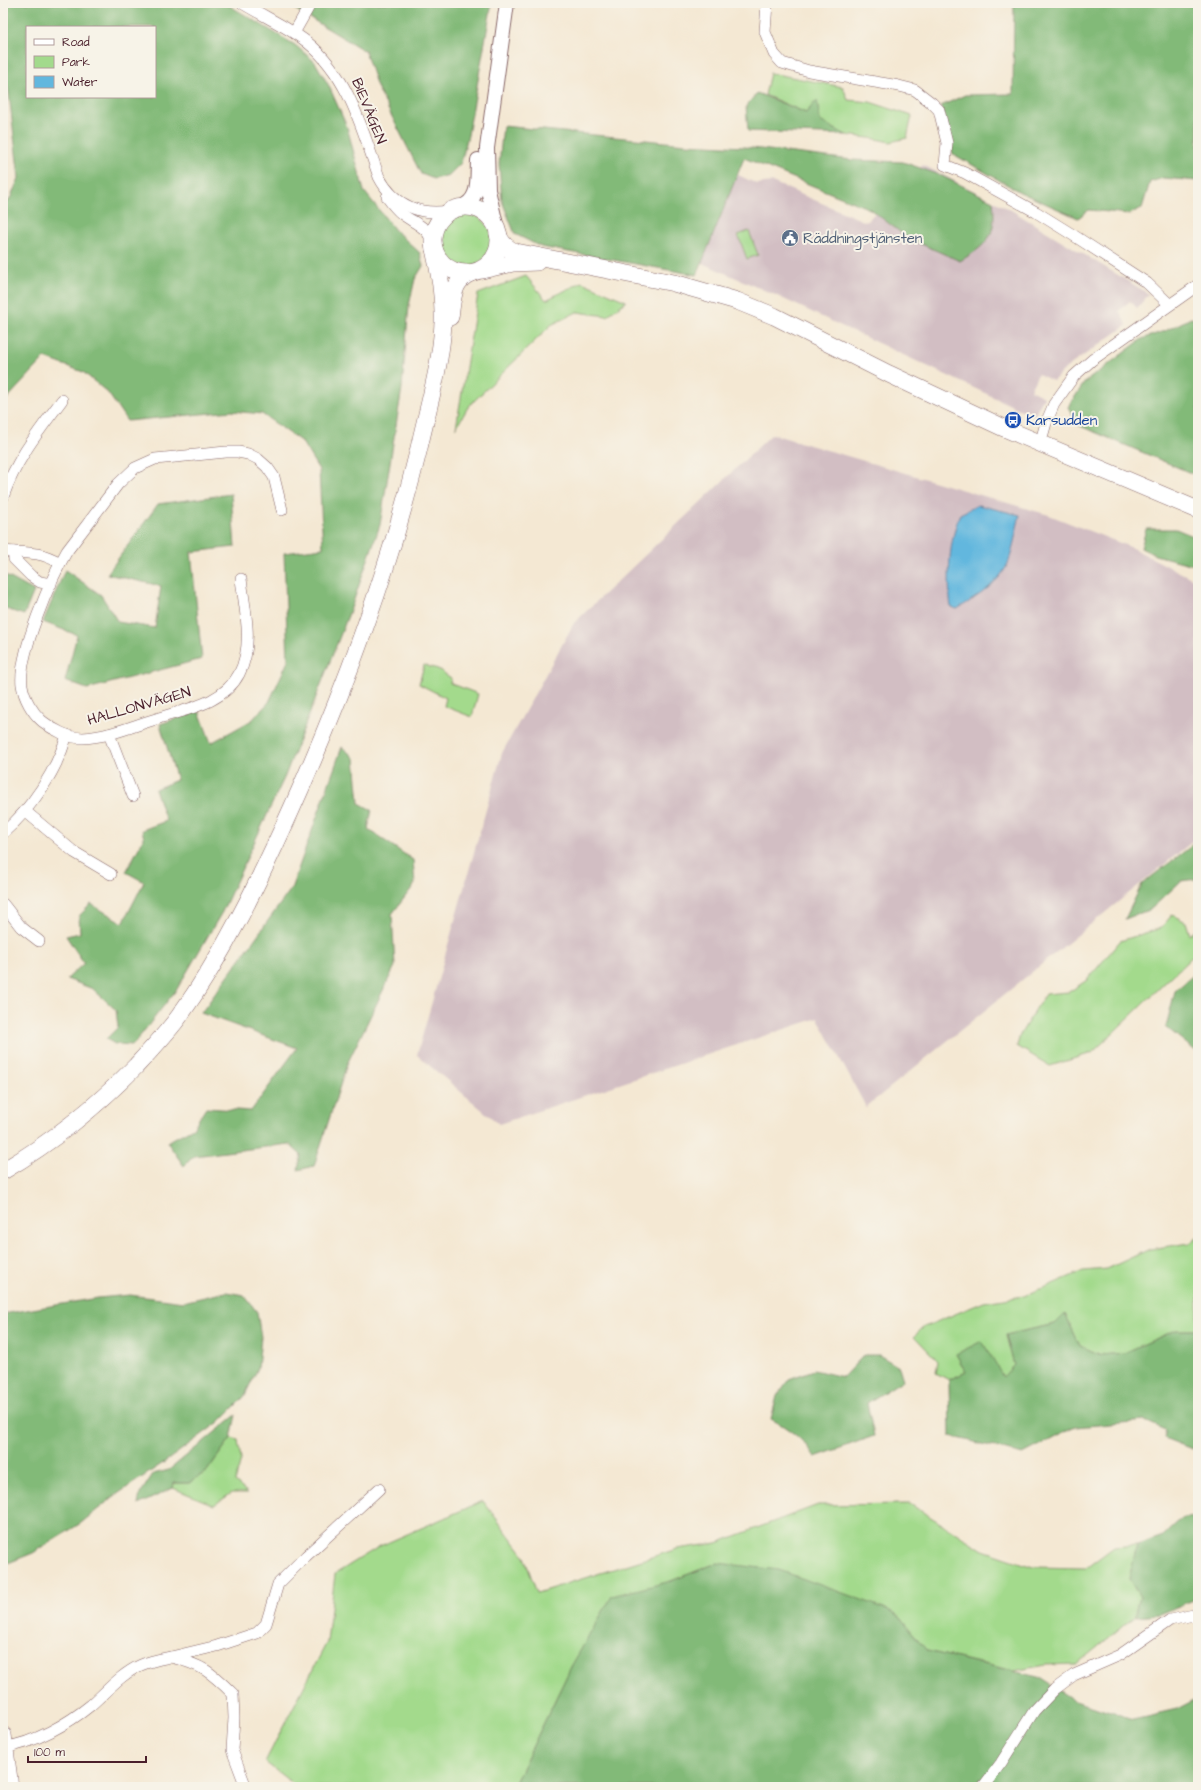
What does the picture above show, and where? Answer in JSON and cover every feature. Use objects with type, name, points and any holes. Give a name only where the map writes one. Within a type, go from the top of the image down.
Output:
[{"type":"highway","points":[[3,1171],[32,1154],[88,1112],[138,1063],[176,1021],[231,935],[264,868],[309,770],[351,664],[376,596],[405,505],[438,369],[443,305],[441,285],[433,247],[433,233],[437,224],[444,215],[456,209],[470,208],[481,211],[490,218],[503,243],[512,250],[690,287],[737,301],[774,316],[942,400],[1040,444],[1198,510]]},
{"type":"highway","points":[[438,369],[443,357],[454,289],[460,279],[487,266],[494,257],[498,246],[498,231]]},
{"type":"highway","points":[[433,247],[439,260],[449,269],[459,273],[474,272],[513,263],[561,260]]},
{"type":"highway","points":[[4,1743],[10,1787]]},
{"type":"main road","points":[[456,209],[470,203],[476,192],[480,140],[500,3]]},
{"type":"main road","points":[[498,231],[488,190],[487,148],[507,3]]},
{"type":"street","name":"BIEVÄGEN","points":[[242,3],[306,41],[320,54],[342,82],[352,102],[384,191],[392,204],[403,214],[424,228],[430,235],[433,247]]},
{"type":"street","points":[[294,33],[311,3]]},
{"type":"street","points":[[767,3],[765,32],[774,54],[782,63],[809,71],[899,86],[922,94],[939,110],[947,143],[945,165],[1016,201],[1073,235],[1147,283],[1169,304]]},
{"type":"street","name":"BIEVÄGEN","points":[[382,182],[395,198],[412,209],[433,213],[456,209]]},
{"type":"street","points":[[1040,444],[1046,423],[1054,404],[1074,376],[1092,360],[1169,304],[1198,285]]},
{"type":"street","points":[[3,496],[18,461],[41,426],[62,400]]},
{"type":"street","name":"HALLONVÄGEN","points":[[241,579],[248,642],[243,664],[238,676],[231,686],[214,698],[109,734],[82,738],[67,735],[46,724],[30,707],[22,685],[25,655],[60,563],[66,551],[118,484],[134,468],[155,459],[226,452],[248,454],[258,459],[267,467],[274,478],[282,510]]},
{"type":"street","points":[[8,552],[49,556],[60,563]]},
{"type":"street","points":[[8,552],[40,582],[51,584]]},
{"type":"street","points":[[109,734],[133,796]]},
{"type":"street","points":[[3,833],[17,821],[25,811],[49,775],[58,758],[67,735]]},
{"type":"street","points":[[25,811],[74,852],[111,874]]},
{"type":"street","points":[[3,904],[21,927],[39,941]]},
{"type":"street","points":[[4,1743],[22,1744],[60,1726],[78,1715],[126,1674],[141,1665],[217,1646],[257,1633],[266,1624],[278,1584],[306,1556],[379,1489]]},
{"type":"street","points":[[983,1787],[1034,1711],[1055,1689],[1074,1675],[1120,1655],[1170,1620],[1198,1614]]},
{"type":"street","points":[[170,1657],[193,1663],[207,1671],[233,1694],[234,1718],[232,1750],[246,1787]]},
{"type":"shaded area","points":[[923,165],[1011,210],[1149,294],[1137,308],[1130,301],[1119,311],[1127,325],[1066,368],[1053,381],[1038,374],[1030,390],[1044,397],[1034,416],[773,294],[702,263],[736,174],[757,184],[772,182],[866,222]]},
{"type":"shaded area","points":[[772,434],[1049,515],[1130,547],[1193,579],[1198,585],[1198,837],[866,1107],[818,1018],[499,1124],[417,1055],[502,753],[574,623]]},
{"type":"green space","points":[[3,3],[225,3],[295,45],[315,62],[329,86],[347,127],[364,191],[395,230],[420,253],[423,266],[415,279],[409,305],[402,388],[380,525],[351,608],[285,776],[222,912],[177,989],[133,1045],[115,1044],[106,1039],[118,1027],[116,1010],[93,989],[67,979],[84,963],[66,936],[80,933],[79,916],[91,904],[123,923],[144,882],[126,872],[144,838],[142,830],[166,821],[155,789],[177,780],[160,724],[199,711],[211,743],[252,720],[269,702],[288,661],[284,553],[323,548],[319,470],[302,442],[262,414],[232,411],[127,421],[108,393],[83,372],[45,358],[3,403],[3,202],[9,201],[19,178],[8,86],[3,86]]},
{"type":"green space","points":[[285,3],[492,3],[468,135],[461,163],[449,175],[434,179],[421,174],[377,87],[365,51]]},
{"type":"green space","points":[[1014,3],[1198,3],[1198,181],[1163,178],[1150,182],[1142,208],[1129,214],[1089,210],[1078,218],[1020,192],[953,154],[941,106],[965,95],[1013,94]]},
{"type":"green space","points":[[770,73],[843,87],[848,100],[870,102],[912,116],[907,138],[890,142],[846,135],[819,121],[817,101],[806,113],[765,95]]},
{"type":"green space","points":[[757,93],[806,113],[817,100],[820,121],[846,135],[748,131],[746,106]]},
{"type":"green space","points":[[503,126],[686,144],[744,147],[852,160],[903,162],[940,175],[993,201],[994,222],[989,237],[984,244],[960,261],[904,235],[870,209],[744,158],[697,275],[541,247],[515,234],[502,201],[499,164]]},
{"type":"green space","points":[[461,214],[471,214],[481,218],[488,225],[492,235],[492,245],[488,255],[481,262],[471,266],[461,266],[451,262],[444,255],[440,245],[440,235],[444,225],[451,218]]},
{"type":"green space","points":[[749,231],[758,255],[747,259],[738,235]]},
{"type":"green space","points":[[526,276],[546,300],[582,282],[626,301],[607,316],[577,312],[551,325],[468,407],[456,428],[478,294]]},
{"type":"green space","points":[[1191,318],[1198,320],[1198,476],[1078,425],[1068,407],[1085,382],[1142,339],[1167,330]]},
{"type":"green space","points":[[231,494],[235,547],[191,552],[202,659],[87,689],[65,681],[77,635],[43,622],[65,570],[101,595],[118,622],[155,628],[161,586],[107,574],[158,504]]},
{"type":"green space","points":[[1146,529],[1176,529],[1198,538],[1198,566],[1155,555],[1141,548]]},
{"type":"green space","points":[[3,574],[34,591],[24,615],[3,608]]},
{"type":"green space","points":[[424,665],[438,669],[451,678],[450,683],[478,694],[472,717],[444,706],[446,698],[419,684]]},
{"type":"green space","points":[[342,747],[355,758],[359,803],[372,810],[368,829],[413,860],[415,884],[392,914],[395,966],[347,1064],[314,1166],[298,1170],[301,1155],[289,1144],[194,1156],[184,1166],[167,1142],[193,1128],[206,1108],[251,1111],[297,1048],[201,1013],[291,889]]},
{"type":"green space","points":[[1198,841],[1198,879],[1181,881],[1151,909],[1125,919],[1142,884]]},
{"type":"green space","points":[[1172,915],[1186,922],[1190,935],[1198,928],[1198,951],[1092,1053],[1050,1066],[1017,1046],[1020,1035],[1045,994],[1069,992],[1087,980],[1120,941],[1161,928]]},
{"type":"green space","points":[[1198,971],[1198,1053],[1166,1027],[1175,991]]},
{"type":"green space","points":[[1198,1236],[1198,1330],[1176,1330],[1124,1353],[1101,1355],[1080,1346],[1065,1314],[1055,1324],[1006,1335],[1014,1365],[1003,1378],[956,1354],[966,1372],[949,1380],[936,1373],[938,1361],[914,1336],[924,1327],[984,1302],[1024,1296],[1083,1271],[1107,1269],[1150,1249],[1190,1243]]},
{"type":"green space","points":[[226,1292],[244,1295],[257,1312],[261,1337],[258,1368],[244,1397],[219,1422],[169,1459],[113,1497],[81,1523],[33,1553],[3,1565],[3,1314],[98,1298],[130,1295],[183,1302]]},
{"type":"green space","points":[[1065,1314],[1080,1346],[1101,1355],[1124,1353],[1176,1330],[1198,1330],[1198,1445],[1192,1449],[1164,1438],[1166,1430],[1145,1421],[1075,1427],[1023,1454],[950,1436],[949,1380],[966,1372],[956,1354],[982,1341],[1003,1377],[1014,1365],[1006,1335],[1055,1324]]},
{"type":"green space","points":[[864,1355],[879,1355],[899,1367],[903,1380],[867,1403],[874,1436],[815,1457],[796,1435],[771,1419],[777,1396],[789,1379],[814,1370],[843,1377]]},
{"type":"green space","points":[[236,1415],[231,1438],[207,1471],[189,1483],[174,1483],[173,1488],[138,1505],[140,1494],[153,1474],[169,1470]]},
{"type":"green space","points":[[231,1438],[238,1440],[241,1460],[235,1482],[248,1493],[232,1493],[214,1505],[173,1488],[174,1483],[189,1483],[207,1471]]},
{"type":"green space","points":[[483,1501],[523,1554],[537,1593],[677,1549],[717,1543],[818,1505],[910,1504],[983,1550],[1033,1567],[1086,1568],[1114,1547],[1137,1545],[1129,1579],[1140,1597],[1135,1616],[1077,1664],[1046,1665],[1014,1671],[927,1651],[900,1617],[717,1563],[671,1581],[572,1665],[513,1787],[297,1787],[265,1762],[327,1642],[335,1574],[380,1546]]},
{"type":"green space","points":[[1198,1516],[1198,1598],[1159,1614],[1135,1616],[1140,1597],[1129,1579],[1137,1545],[1163,1536],[1183,1517]]},
{"type":"green space","points":[[717,1563],[779,1570],[884,1608],[900,1617],[927,1651],[1038,1677],[1075,1701],[1133,1719],[1177,1709],[1198,1698],[1198,1787],[513,1787],[572,1665],[612,1596],[671,1581]]},
{"type":"water","points":[[978,505],[1020,515],[1011,555],[1005,569],[987,589],[957,609],[951,607],[949,584],[953,536],[960,514]]},
{"type":"place","name":"Räddningstjänsten","points":[[790,238]]},
{"type":"place","name":"Karsudden","points":[[1013,420]]}]
